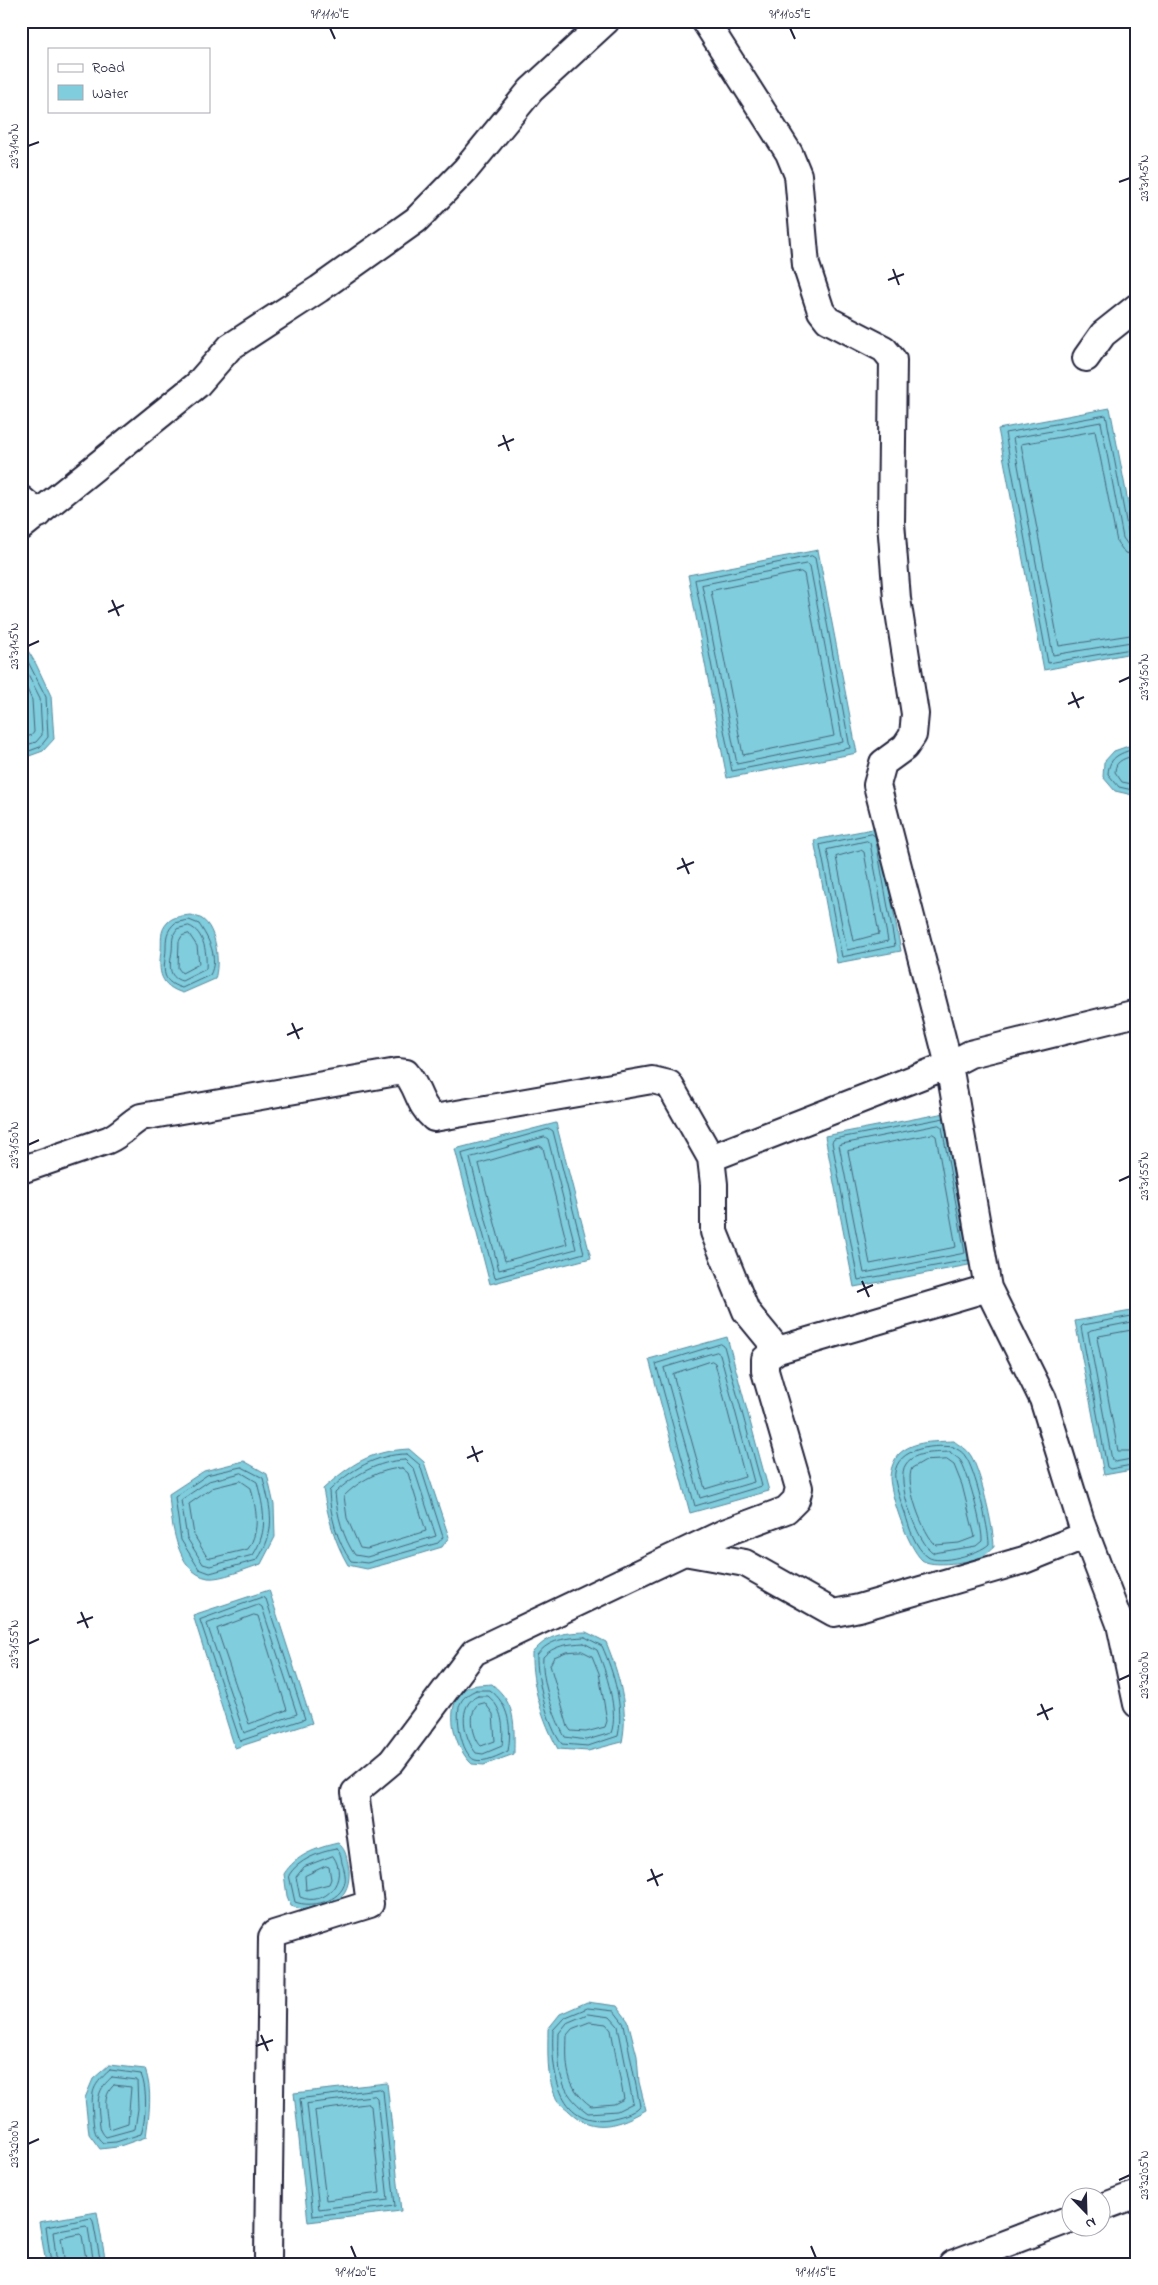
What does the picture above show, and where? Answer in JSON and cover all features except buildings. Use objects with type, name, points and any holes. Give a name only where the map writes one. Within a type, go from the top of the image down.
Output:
[{"type":"street","points":[[27,513],[197,385],[230,346],[319,289],[416,220],[466,169],[530,90],[606,21]]},
{"type":"street","points":[[705,21],[789,153],[798,175],[806,265],[821,311],[828,320],[884,349],[893,360],[891,522],[897,599],[915,714],[912,735],[905,747],[883,764],[877,784],[949,1065],[988,1288],[1043,1399],[1086,1535],[1120,1624],[1137,1704]]},
{"type":"street","points":[[1086,358],[1103,334],[1137,308]]},
{"type":"street","points":[[711,1158],[949,1065],[970,1054],[1137,1013]]},
{"type":"street","points":[[21,1170],[108,1140],[120,1134],[131,1123],[141,1118],[397,1072],[406,1073],[413,1081],[424,1109],[434,1118],[652,1080],[669,1084],[711,1158],[714,1184],[714,1232],[746,1310],[778,1350]]},
{"type":"street","points":[[268,2257],[272,1937],[274,1934],[370,1904],[355,1792],[392,1761],[474,1652],[724,1533],[786,1510],[796,1500],[799,1488],[765,1371],[766,1359],[778,1350],[988,1288]]},
{"type":"street","points":[[684,1552],[745,1563],[834,1613],[859,1608],[1024,1560],[1086,1535]]},
{"type":"street","points":[[1110,2204],[1137,2194]]},
{"type":"street","points":[[952,2264],[1060,2223]]},
{"type":"water","points":[[1110,408],[1137,549],[1137,652],[1044,670],[998,429]]},
{"type":"water","points":[[818,550],[857,753],[727,778],[688,575]]},
{"type":"water","points":[[21,639],[36,664],[51,696],[54,739],[43,751],[21,759]]},
{"type":"water","points":[[1137,743],[1137,796],[1115,791],[1103,777],[1104,762],[1114,751]]},
{"type":"water","points":[[878,828],[901,951],[837,963],[814,840]]},
{"type":"water","points":[[190,915],[202,919],[211,930],[216,947],[217,964],[215,979],[183,993],[169,986],[162,977],[160,965],[162,936],[165,925],[170,920]]},
{"type":"water","points":[[950,1112],[979,1263],[854,1287],[825,1136]]},
{"type":"water","points":[[556,1123],[591,1258],[490,1284],[455,1149]]},
{"type":"water","points":[[1137,1310],[1137,1469],[1104,1475],[1075,1321]]},
{"type":"water","points":[[727,1337],[769,1491],[690,1513],[649,1359]]},
{"type":"water","points":[[954,1441],[968,1451],[978,1471],[989,1513],[994,1547],[982,1557],[969,1561],[934,1564],[922,1560],[911,1544],[897,1509],[890,1478],[897,1456],[905,1449],[918,1444]]},
{"type":"water","points":[[409,1449],[424,1462],[449,1537],[442,1547],[389,1563],[367,1569],[348,1565],[332,1528],[323,1489],[343,1472],[362,1460],[395,1450]]},
{"type":"water","points":[[244,1461],[267,1474],[274,1505],[275,1537],[261,1564],[227,1576],[208,1578],[197,1574],[182,1556],[177,1544],[171,1517],[169,1494],[204,1471]]},
{"type":"water","points":[[269,1590],[312,1723],[235,1748],[193,1615]]},
{"type":"water","points":[[586,1632],[606,1642],[615,1666],[622,1691],[624,1729],[622,1742],[588,1751],[558,1749],[547,1727],[539,1702],[532,1665],[532,1653],[550,1638],[570,1633]]},
{"type":"water","points":[[492,1684],[510,1707],[514,1724],[514,1754],[484,1765],[472,1764],[456,1738],[453,1716],[454,1706],[458,1696],[468,1687]]},
{"type":"water","points":[[338,1843],[346,1855],[349,1877],[347,1887],[342,1896],[334,1903],[314,1910],[291,1906],[287,1896],[284,1874],[289,1867],[307,1853]]},
{"type":"water","points":[[587,2002],[617,2006],[628,2021],[637,2056],[639,2082],[646,2110],[626,2120],[607,2125],[588,2123],[578,2118],[557,2100],[548,2064],[548,2029],[560,2014]]},
{"type":"water","points":[[109,2065],[145,2069],[150,2103],[146,2137],[117,2147],[100,2149],[89,2134],[85,2098],[93,2079]]},
{"type":"water","points":[[387,2083],[401,2211],[308,2222],[294,2093]]},
{"type":"water","points":[[97,2212],[106,2264],[46,2264],[39,2222]]}]
